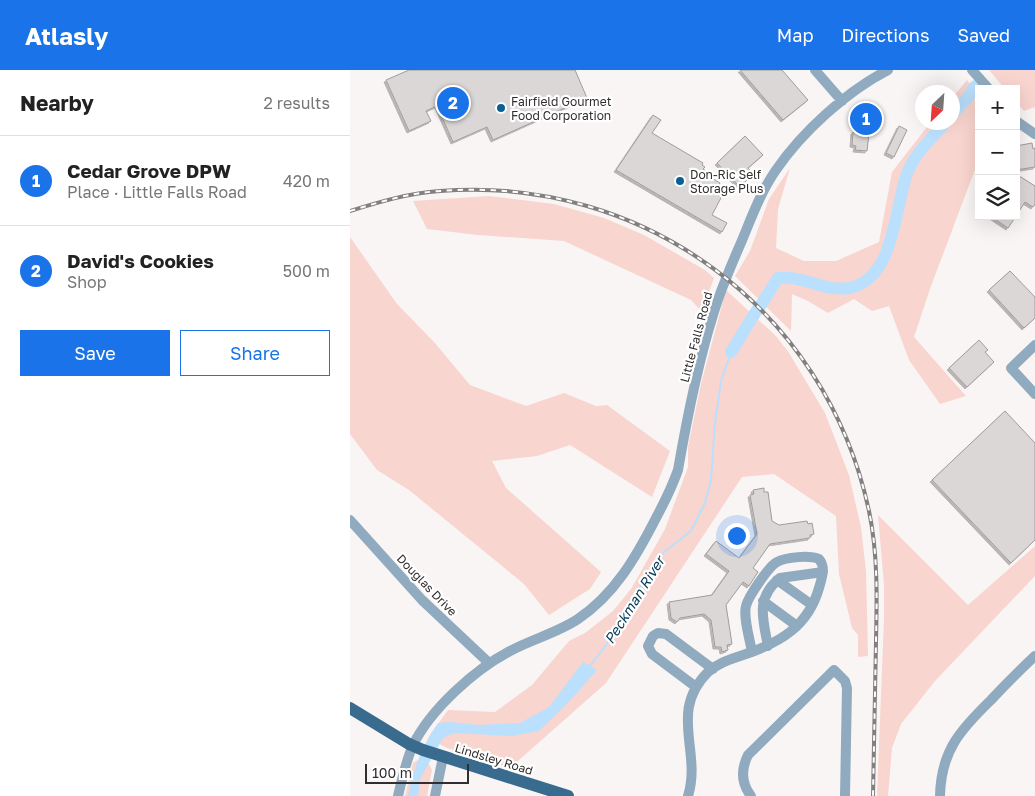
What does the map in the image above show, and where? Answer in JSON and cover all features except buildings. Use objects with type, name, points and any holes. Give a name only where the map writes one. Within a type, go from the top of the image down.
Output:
[{"type":"main road","name":"Lindsley Road","points":[[350,708],[416,747],[568,796]]},
{"type":"street","points":[[815,70],[842,101]]},
{"type":"street","name":"Little Falls Road","points":[[398,796],[407,760],[416,747],[421,732],[440,706],[489,663],[510,651],[577,620],[610,592],[634,561],[673,486],[712,316],[757,204],[775,171],[794,147],[842,101],[875,76],[888,70]]},
{"type":"street","points":[[973,71],[985,85]]},
{"type":"street","points":[[1020,124],[1035,134]]},
{"type":"street","points":[[1035,346],[1011,368],[1035,394]]},
{"type":"street","name":"Douglas Drive","points":[[350,520],[422,600],[489,663]]},
{"type":"street","points":[[688,796],[693,775],[687,713],[696,687],[713,669],[726,661],[752,652],[768,646],[797,626],[812,605],[819,590],[823,566],[819,558],[809,556],[781,560],[774,565],[746,604],[752,652]]},
{"type":"street","points":[[768,646],[762,609],[763,601],[777,580],[792,575],[823,572]]},
{"type":"street","points":[[777,580],[812,605]]},
{"type":"street","points":[[763,601],[797,626]]},
{"type":"street","points":[[696,687],[652,654],[648,646],[653,636],[661,632],[666,634],[713,669]]},
{"type":"street","points":[[940,796],[944,765],[956,738],[968,722],[1035,656]]},
{"type":"street","points":[[751,796],[745,786],[743,777],[744,766],[748,756],[834,670],[845,681],[847,688],[845,796]]},
{"type":"street","points":[[435,796],[440,756]]},
{"type":"shaded area","points":[[989,70],[1035,70],[1035,107],[1024,111],[1020,106],[1020,85],[1002,85]]},
{"type":"shaded area","points":[[967,80],[975,90],[975,170],[914,337],[966,396],[940,404],[909,360],[889,306],[872,311],[854,299],[828,313],[792,294],[791,331],[735,276],[750,251],[769,199],[790,168],[778,209],[776,248],[804,261],[836,261],[879,242],[892,172],[925,130],[960,130],[960,88]]},
{"type":"shaded area","points":[[489,196],[554,204],[604,218],[644,235],[705,270],[714,278],[702,312],[691,300],[564,241],[478,235],[427,229],[413,201]]},
{"type":"shaded area","points":[[350,237],[397,304],[434,342],[470,385],[526,406],[564,393],[596,406],[607,405],[670,451],[652,497],[570,445],[537,456],[492,461],[506,488],[601,572],[590,589],[549,615],[524,584],[409,490],[377,470],[350,434]]},
{"type":"shaded area","points":[[726,290],[776,336],[789,353],[825,413],[849,475],[861,527],[866,571],[868,656],[858,657],[858,635],[852,628],[839,574],[836,516],[774,474],[742,477],[606,683],[510,768],[447,748],[428,738],[448,710],[495,712],[532,685],[569,641],[585,633],[613,611],[631,589],[665,529],[688,467],[688,447],[701,384]]},
{"type":"shaded area","points":[[878,515],[968,605],[1035,546],[1035,576],[935,681],[901,724],[892,748],[888,796],[877,796],[884,619],[884,585]]},
{"type":"shaded area","points":[[418,760],[429,764],[432,770],[427,796],[405,796],[413,763]]},
{"type":"water","points":[[583,662],[597,670],[567,704],[539,731],[512,736],[454,733],[443,738],[420,779],[418,796],[408,796],[419,758],[427,740],[438,723],[451,722],[478,725],[520,723],[549,707]]},
{"type":"waterway","name":"Peckman River","points":[[960,106],[975,86]]},
{"type":"waterway","name":"Peckman River","points":[[761,305],[778,278],[797,279],[840,289],[849,288],[864,282],[876,271],[885,256],[891,239],[903,186],[911,164],[939,130]]},
{"type":"waterway","name":"Peckman River","points":[[731,352],[757,310]]},
{"type":"waterway","name":"Peckman River","points":[[590,666],[606,645],[633,597],[664,552],[691,531],[705,503],[711,480],[715,423],[721,381],[731,352]]},
{"type":"railway","points":[[350,211],[383,201],[440,191],[515,192],[587,206],[654,232],[715,270],[768,317],[813,374],[847,439],[869,511],[874,543],[877,592],[873,796]]},
{"type":"place","name":"David's Cookies","points":[[453,103]]},
{"type":"place","name":"Fairfield Gourmet Food Corporation","points":[[501,108]]},
{"type":"place","name":"Cedar Grove DPW","points":[[866,119]]},
{"type":"place","name":"Don-Ric Self Storage Plus","points":[[680,181]]}]
